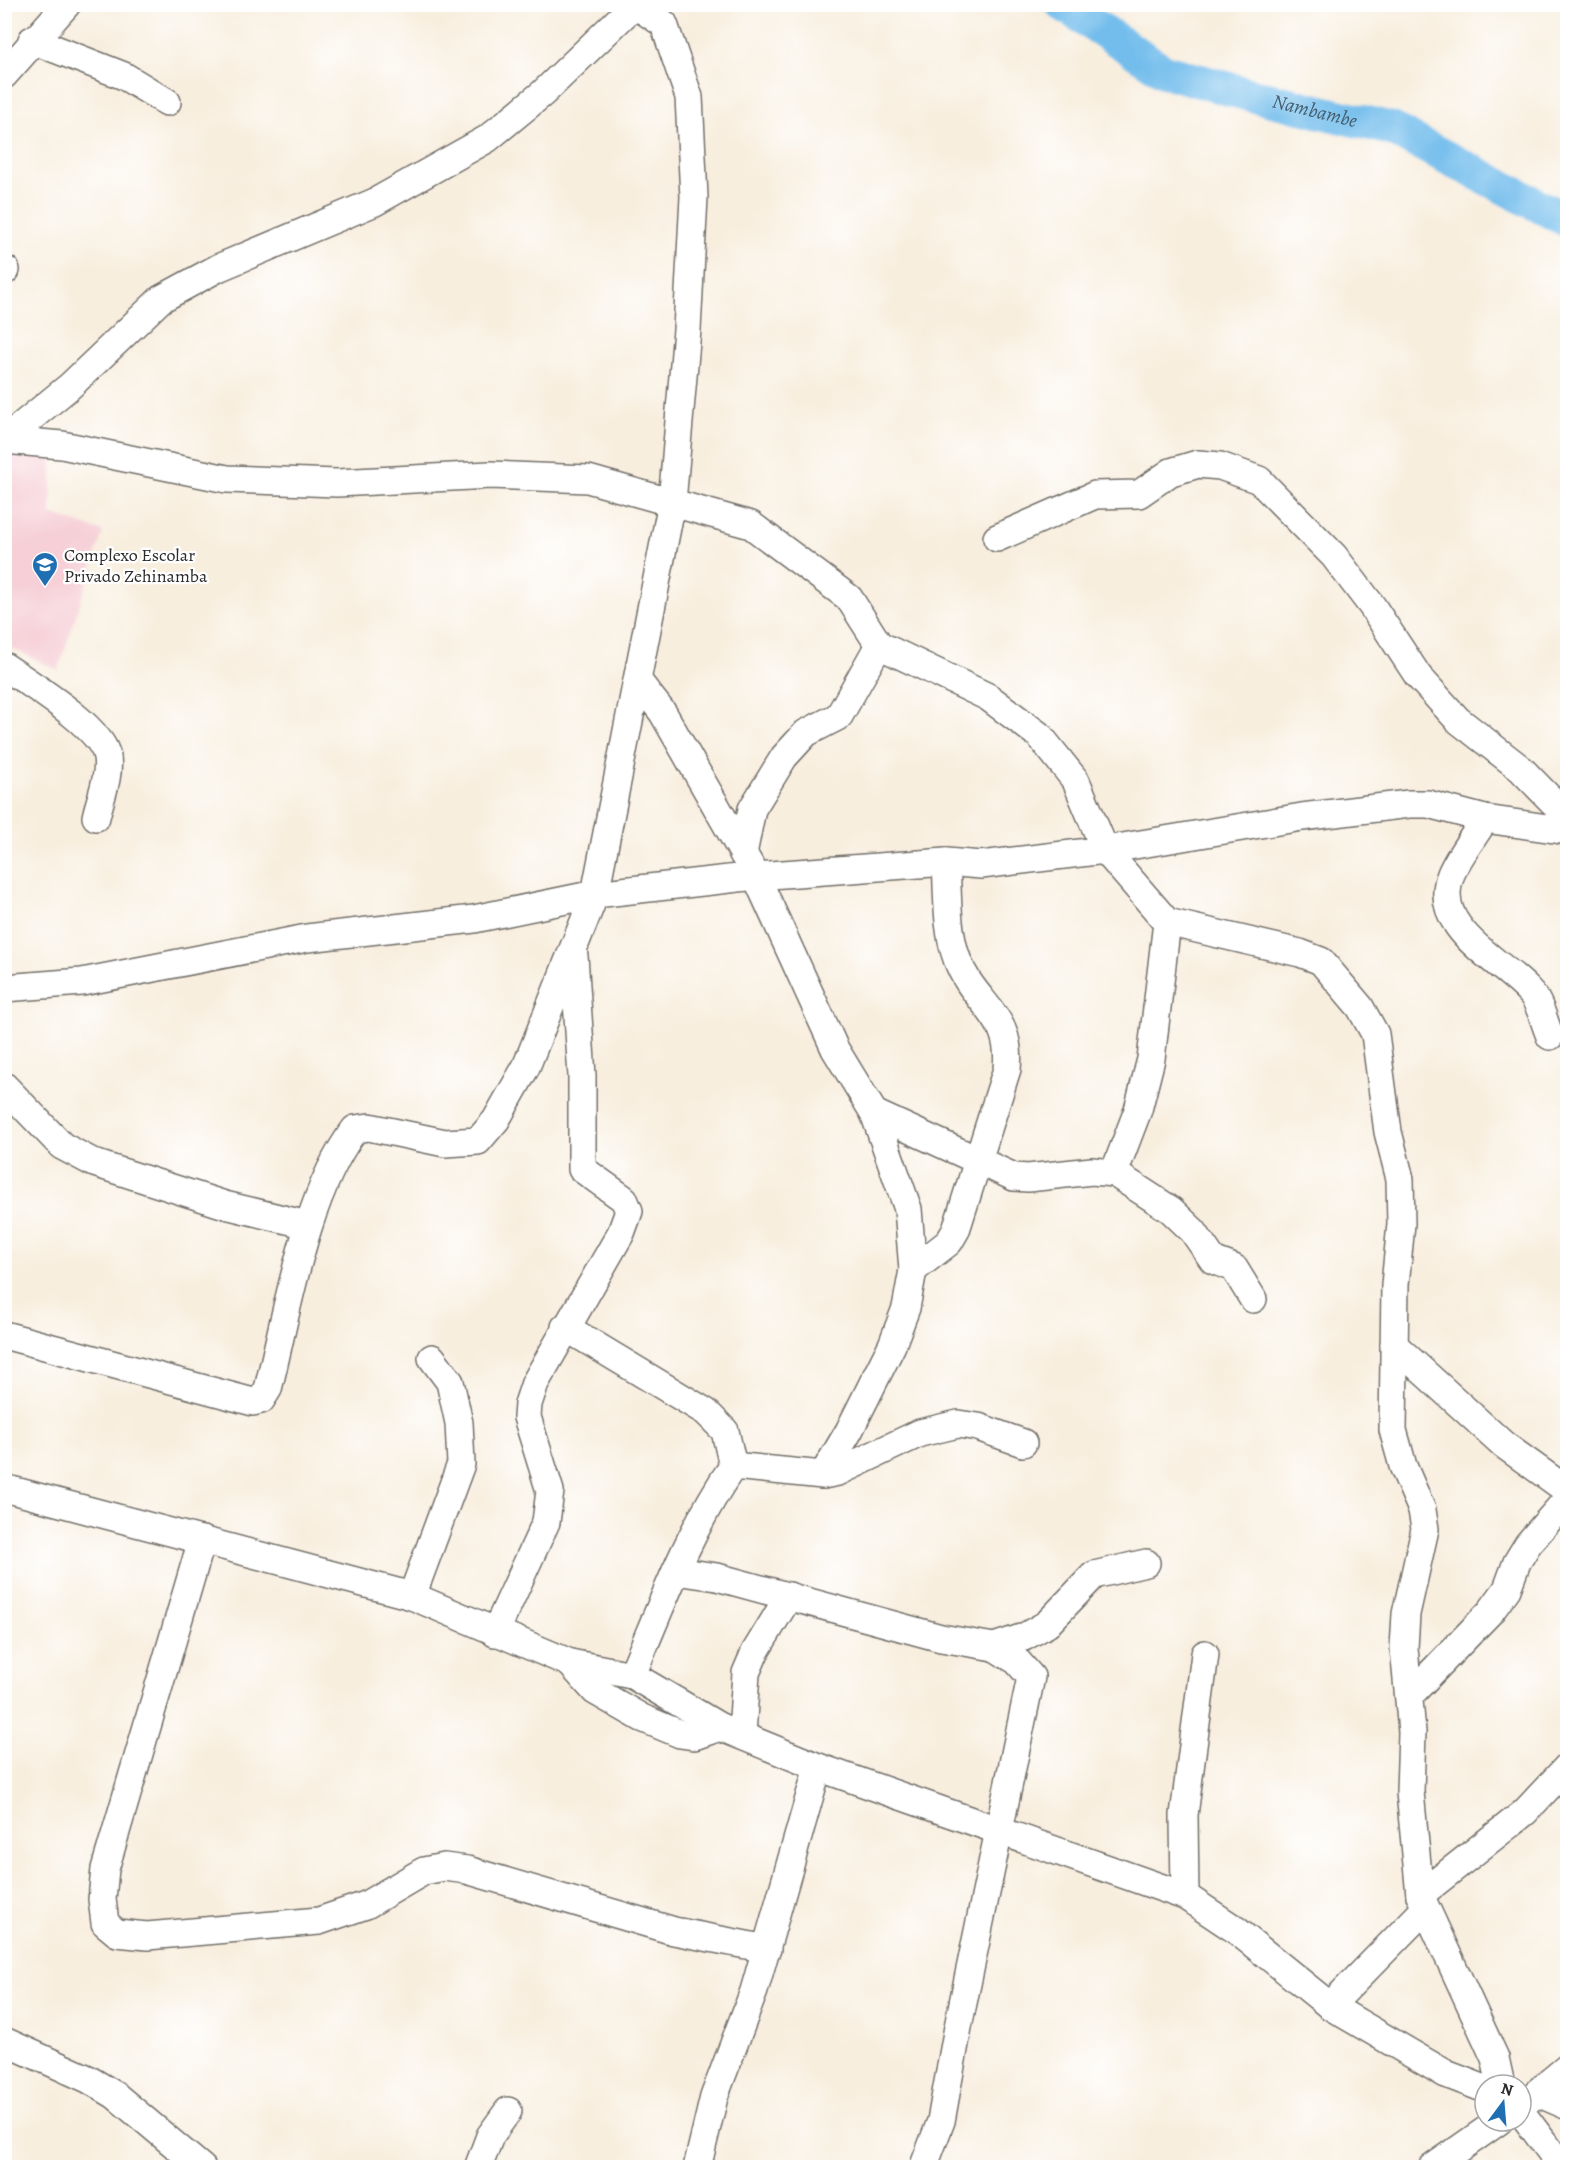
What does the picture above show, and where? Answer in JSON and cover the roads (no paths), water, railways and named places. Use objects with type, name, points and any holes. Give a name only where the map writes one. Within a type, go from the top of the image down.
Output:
[{"type":"street","points":[[4,75],[32,40],[67,4]]},
{"type":"street","points":[[4,440],[70,386],[161,299],[218,268],[375,202],[487,139],[543,93],[628,11],[640,6],[664,24],[689,97],[694,197],[687,330],[672,502],[595,894],[526,1067],[496,1120],[478,1141],[445,1143],[369,1127],[356,1129],[344,1144],[308,1225],[268,1389],[261,1400],[253,1402],[4,1335]]},
{"type":"street","points":[[32,40],[118,73],[167,102]]},
{"type":"street","points":[[4,440],[62,445],[227,479],[337,483],[490,475],[588,479],[751,525],[849,598],[879,645],[988,697],[1040,736],[1076,781],[1098,851],[1167,922],[1300,953],[1321,961],[1360,1007],[1375,1034],[1380,1085],[1400,1179],[1393,1430],[1403,1466],[1422,1510],[1425,1529],[1406,1614],[1404,1648],[1413,1732],[1410,1792],[1422,1902],[1495,2058],[1498,2073]]},
{"type":"street","points":[[997,538],[1095,495],[1139,494],[1171,472],[1198,464],[1220,466],[1259,480],[1334,556],[1372,606],[1418,676],[1458,720],[1521,769],[1561,815]]},
{"type":"street","points":[[728,828],[752,809],[794,744],[806,733],[839,716],[879,645]]},
{"type":"street","points":[[4,666],[65,708],[91,731],[107,756],[105,779],[96,817]]},
{"type":"street","points":[[638,681],[663,713],[750,865],[835,1048],[874,1113],[908,1209],[913,1270],[906,1308],[892,1345],[849,1431],[823,1475]]},
{"type":"street","points":[[4,988],[82,982],[307,938],[474,919],[750,865],[946,862],[981,865],[995,853],[1015,844],[1063,841],[1098,851],[1302,817],[1409,804],[1428,804],[1485,819],[1561,815]]},
{"type":"street","points":[[750,865],[752,809]]},
{"type":"street","points":[[1485,819],[1451,874],[1448,892],[1450,910],[1460,931],[1532,993],[1550,1036]]},
{"type":"street","points":[[913,1270],[930,1254],[949,1242],[956,1230],[1007,1069],[1009,1053],[1003,1027],[969,985],[957,960],[952,943],[946,862]]},
{"type":"street","points":[[1114,1173],[1138,1110],[1151,1059],[1167,922]]},
{"type":"street","points":[[495,1633],[546,1522],[550,1491],[530,1427],[528,1404],[535,1383],[565,1327],[621,1233],[629,1211],[624,1200],[582,1169],[582,1076],[573,952]]},
{"type":"street","points":[[4,1086],[62,1146],[94,1163],[225,1205],[308,1225]]},
{"type":"street","points":[[874,1113],[978,1162],[1021,1178],[1092,1171],[1114,1173],[1171,1210],[1193,1232],[1214,1260],[1234,1268],[1253,1299]]},
{"type":"street","points":[[565,1327],[706,1412],[725,1431],[733,1466],[715,1493],[676,1571],[632,1675]]},
{"type":"street","points":[[1394,1345],[1504,1444],[1568,1491]]},
{"type":"street","points":[[412,1596],[461,1464],[459,1423],[450,1382],[432,1358]]},
{"type":"street","points":[[733,1466],[823,1475],[838,1472],[920,1433],[957,1424],[978,1428],[1023,1443]]},
{"type":"street","points":[[4,1488],[412,1596],[570,1663],[632,1675],[731,1730],[818,1767],[1185,1896],[1236,1930],[1329,2006],[1446,2074],[1473,2084]]},
{"type":"street","points":[[1409,1696],[1491,1611],[1507,1589],[1517,1562],[1528,1544],[1568,1498]]},
{"type":"street","points":[[202,1540],[105,1869],[102,1899],[105,1923],[117,1933],[147,1936],[319,1921],[366,1905],[424,1871],[444,1867],[466,1870],[674,1930],[767,1949]]},
{"type":"street","points":[[994,1647],[1024,1636],[1047,1624],[1094,1575],[1146,1563]]},
{"type":"street","points":[[676,1571],[717,1576],[941,1638],[994,1647],[1017,1661],[1031,1677],[941,2121],[923,2168]]},
{"type":"street","points":[[731,1730],[746,1673],[755,1652],[789,1596]]},
{"type":"street","points":[[1185,1896],[1185,1815],[1205,1654]]},
{"type":"street","points":[[570,1663],[596,1691],[680,1734],[694,1736],[731,1730]]},
{"type":"street","points":[[1329,2006],[1422,1902],[1526,1812],[1568,1766]]},
{"type":"street","points":[[697,2168],[714,2097],[767,1949],[818,1767]]},
{"type":"street","points":[[4,2041],[88,2079],[116,2095],[202,2168]]},
{"type":"street","points":[[1545,2090],[1568,2106]]},
{"type":"street","points":[[1545,2090],[1563,2168]]},
{"type":"street","points":[[478,2168],[490,2136],[508,2111]]},
{"type":"street","points":[[1432,2168],[1482,2133]]},
{"type":"waterway","name":"Nambambe","points":[[1062,4],[1164,71],[1247,94],[1392,129],[1568,221]]},
{"type":"place","name":"Complexo Escolar Privado Zehinamba","points":[[45,588]]}]
